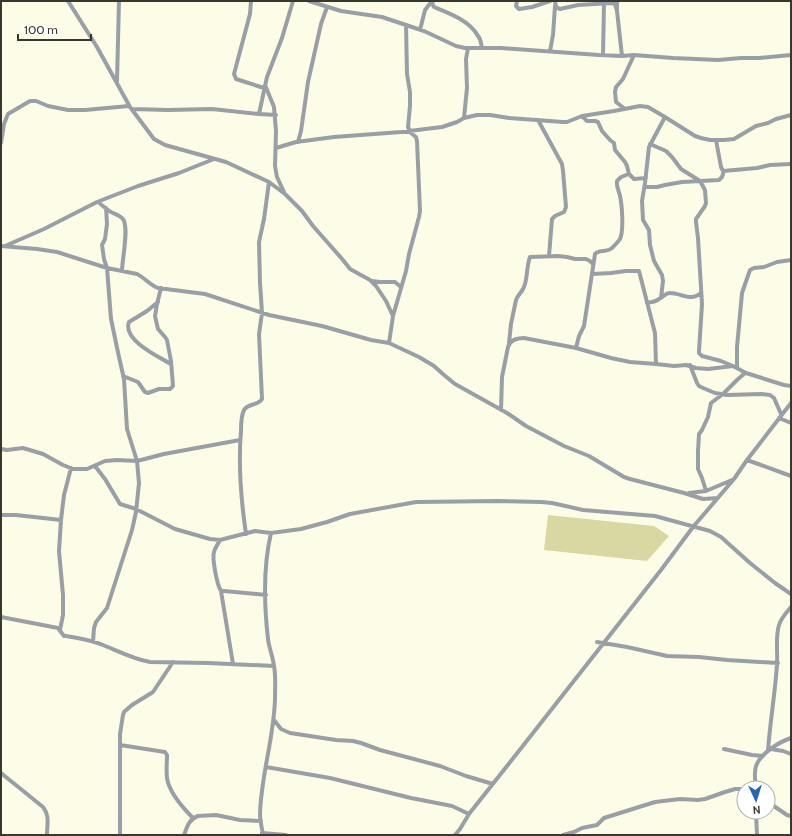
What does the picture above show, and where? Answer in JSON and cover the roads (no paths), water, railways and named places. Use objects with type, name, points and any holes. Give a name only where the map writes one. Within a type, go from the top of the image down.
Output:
[{"type":"street","points":[[68,1],[97,47],[130,107],[154,139],[160,143],[240,168],[269,182],[293,201],[350,269],[370,280],[376,286],[386,301],[393,316]]},
{"type":"street","points":[[117,82],[119,1]]},
{"type":"street","points":[[251,1],[250,14],[234,74],[236,79],[265,86],[274,104],[276,115],[275,166],[277,177],[285,194]]},
{"type":"street","points":[[259,114],[267,77],[282,38],[293,1]]},
{"type":"street","points":[[309,1],[354,13],[382,17],[431,33],[456,46],[468,48],[501,48],[603,55],[634,55],[718,60],[791,55]]},
{"type":"street","points":[[420,30],[425,10],[433,1]]},
{"type":"street","points":[[433,1],[434,6],[465,22],[472,28],[478,34],[482,48]]},
{"type":"street","points":[[516,1],[516,6],[519,9],[532,7],[550,1]]},
{"type":"street","points":[[617,1],[622,56]]},
{"type":"street","points":[[555,3],[560,9],[578,5],[614,4],[617,11]]},
{"type":"street","points":[[550,51],[555,3]]},
{"type":"street","points":[[603,55],[604,4]]},
{"type":"street","points":[[298,142],[308,82],[321,24],[327,7]]},
{"type":"street","points":[[389,343],[393,316],[406,271],[420,211],[417,141],[416,137],[408,127],[410,92],[407,74],[406,25]]},
{"type":"street","points":[[464,118],[467,88],[466,59],[468,48]]},
{"type":"street","points":[[625,109],[616,102],[615,92],[634,55]]},
{"type":"street","points":[[1,143],[4,124],[8,114],[30,101],[36,101],[48,106],[68,110],[130,107],[168,110],[212,109],[276,115]]},
{"type":"street","points":[[276,148],[298,142],[344,136],[442,127],[472,116],[490,114],[509,118],[563,122],[582,116],[637,106],[648,108],[695,136],[724,140],[734,139],[756,126],[768,124],[776,119],[791,115]]},
{"type":"street","points":[[582,116],[587,121],[598,122],[602,131],[614,143],[615,150],[625,162],[629,174],[632,177],[646,178]]},
{"type":"street","points":[[661,298],[663,281],[662,275],[654,261],[650,245],[649,230],[643,220],[642,201],[650,144],[665,117]]},
{"type":"street","points":[[538,120],[562,164],[566,207],[564,212],[552,219],[549,256]]},
{"type":"street","points":[[716,140],[721,167],[724,171]]},
{"type":"street","points":[[650,144],[666,151],[682,169],[700,181],[705,190],[706,203],[696,219],[702,304],[699,353],[702,356],[721,361],[745,373],[791,386]]},
{"type":"street","points":[[2,246],[44,229],[98,202],[214,159]]},
{"type":"street","points":[[724,171],[791,164]]},
{"type":"street","points":[[645,187],[657,187],[672,183],[719,180],[724,171]]},
{"type":"street","points":[[576,348],[579,336],[584,326],[596,252],[608,251],[615,245],[620,237],[622,218],[620,197],[616,182],[621,177],[629,174]]},
{"type":"street","points":[[246,534],[241,500],[240,440],[242,415],[249,406],[262,400],[259,334],[262,313],[259,242],[269,182]]},
{"type":"street","points":[[98,202],[112,213],[123,218],[126,223],[122,271]]},
{"type":"street","points":[[93,642],[94,628],[97,619],[104,612],[109,603],[132,530],[139,483],[137,461],[127,429],[123,376],[110,313],[107,268],[102,245],[106,237],[106,208]]},
{"type":"street","points":[[2,246],[37,248],[57,252],[107,268],[137,274],[155,286],[161,288],[205,294],[262,313],[322,326],[371,340],[389,343],[434,366],[455,384],[526,426],[564,446],[589,456],[624,477],[703,499],[718,498]]},
{"type":"street","points":[[501,410],[502,376],[509,343],[511,324],[517,297],[523,290],[526,283],[529,258],[558,256],[586,259],[593,264]]},
{"type":"street","points":[[735,367],[742,293],[750,270],[777,262],[791,260]]},
{"type":"street","points":[[592,274],[638,270],[656,333],[656,364]]},
{"type":"street","points":[[370,280],[394,282],[401,287]]},
{"type":"street","points":[[123,376],[138,382],[146,393],[159,389],[170,389],[172,387],[171,364],[167,340],[158,330],[155,316],[161,288]]},
{"type":"street","points":[[647,303],[655,301],[668,293],[695,297],[699,296],[701,293]]},
{"type":"street","points":[[158,302],[129,322],[128,327],[136,342],[171,364]]},
{"type":"street","points":[[509,343],[518,338],[524,338],[576,348],[630,362],[674,366],[686,365],[696,368],[735,367]]},
{"type":"street","points":[[690,366],[699,386],[709,390],[734,395],[770,395],[774,398],[780,416],[791,423]]},
{"type":"street","points":[[706,491],[698,469],[698,439],[708,417],[711,403],[745,373]]},
{"type":"street","points":[[455,835],[493,784],[791,403]]},
{"type":"street","points":[[1,449],[30,449],[71,468],[87,469],[105,461],[137,461],[164,454],[240,440]]},
{"type":"street","points":[[747,460],[791,476]]},
{"type":"street","points":[[95,466],[105,479],[120,504],[136,509],[175,529],[210,539],[220,540],[255,531],[271,533],[301,529],[350,514],[416,502],[547,503],[583,510],[655,516],[710,532],[721,537],[750,563],[791,594]]},
{"type":"street","points":[[60,630],[63,595],[59,551],[61,520],[64,495],[71,468]]},
{"type":"street","points":[[686,494],[706,491],[732,480]]},
{"type":"street","points":[[1,514],[61,520]]},
{"type":"street","points":[[271,533],[268,546],[266,595],[267,624],[274,666],[275,699],[274,720],[266,767],[261,821],[262,834],[286,835]]},
{"type":"street","points":[[220,540],[214,552],[215,569],[218,587],[221,591],[233,664]]},
{"type":"street","points":[[221,591],[266,595]]},
{"type":"street","points":[[770,750],[770,729],[778,663],[777,639],[781,620],[791,607]]},
{"type":"street","points":[[1,616],[56,628],[60,630],[64,636],[93,642],[150,662],[274,666]]},
{"type":"street","points":[[597,642],[667,656],[778,663]]},
{"type":"street","points":[[120,835],[120,734],[123,715],[124,712],[132,705],[153,692],[173,662]]},
{"type":"street","points":[[274,720],[281,729],[290,733],[361,743],[380,750],[440,766],[493,784]]},
{"type":"street","points":[[755,780],[756,766],[763,756],[782,741],[791,738]]},
{"type":"street","points":[[120,745],[165,752],[167,755],[167,780],[179,803],[193,818]]},
{"type":"street","points":[[724,749],[763,756]]},
{"type":"street","points":[[770,750],[783,751],[791,754]]},
{"type":"street","points":[[266,767],[330,778],[411,798],[452,806],[470,814]]},
{"type":"street","points":[[1,773],[46,811],[48,819],[47,835]]},
{"type":"street","points":[[563,835],[596,825],[604,818],[655,802],[680,799],[705,799],[736,789]]},
{"type":"street","points":[[776,807],[791,816]]},
{"type":"street","points":[[184,835],[189,823],[193,818],[198,816],[216,816],[240,820],[261,821]]},
{"type":"street","points":[[756,820],[756,835]]}]
